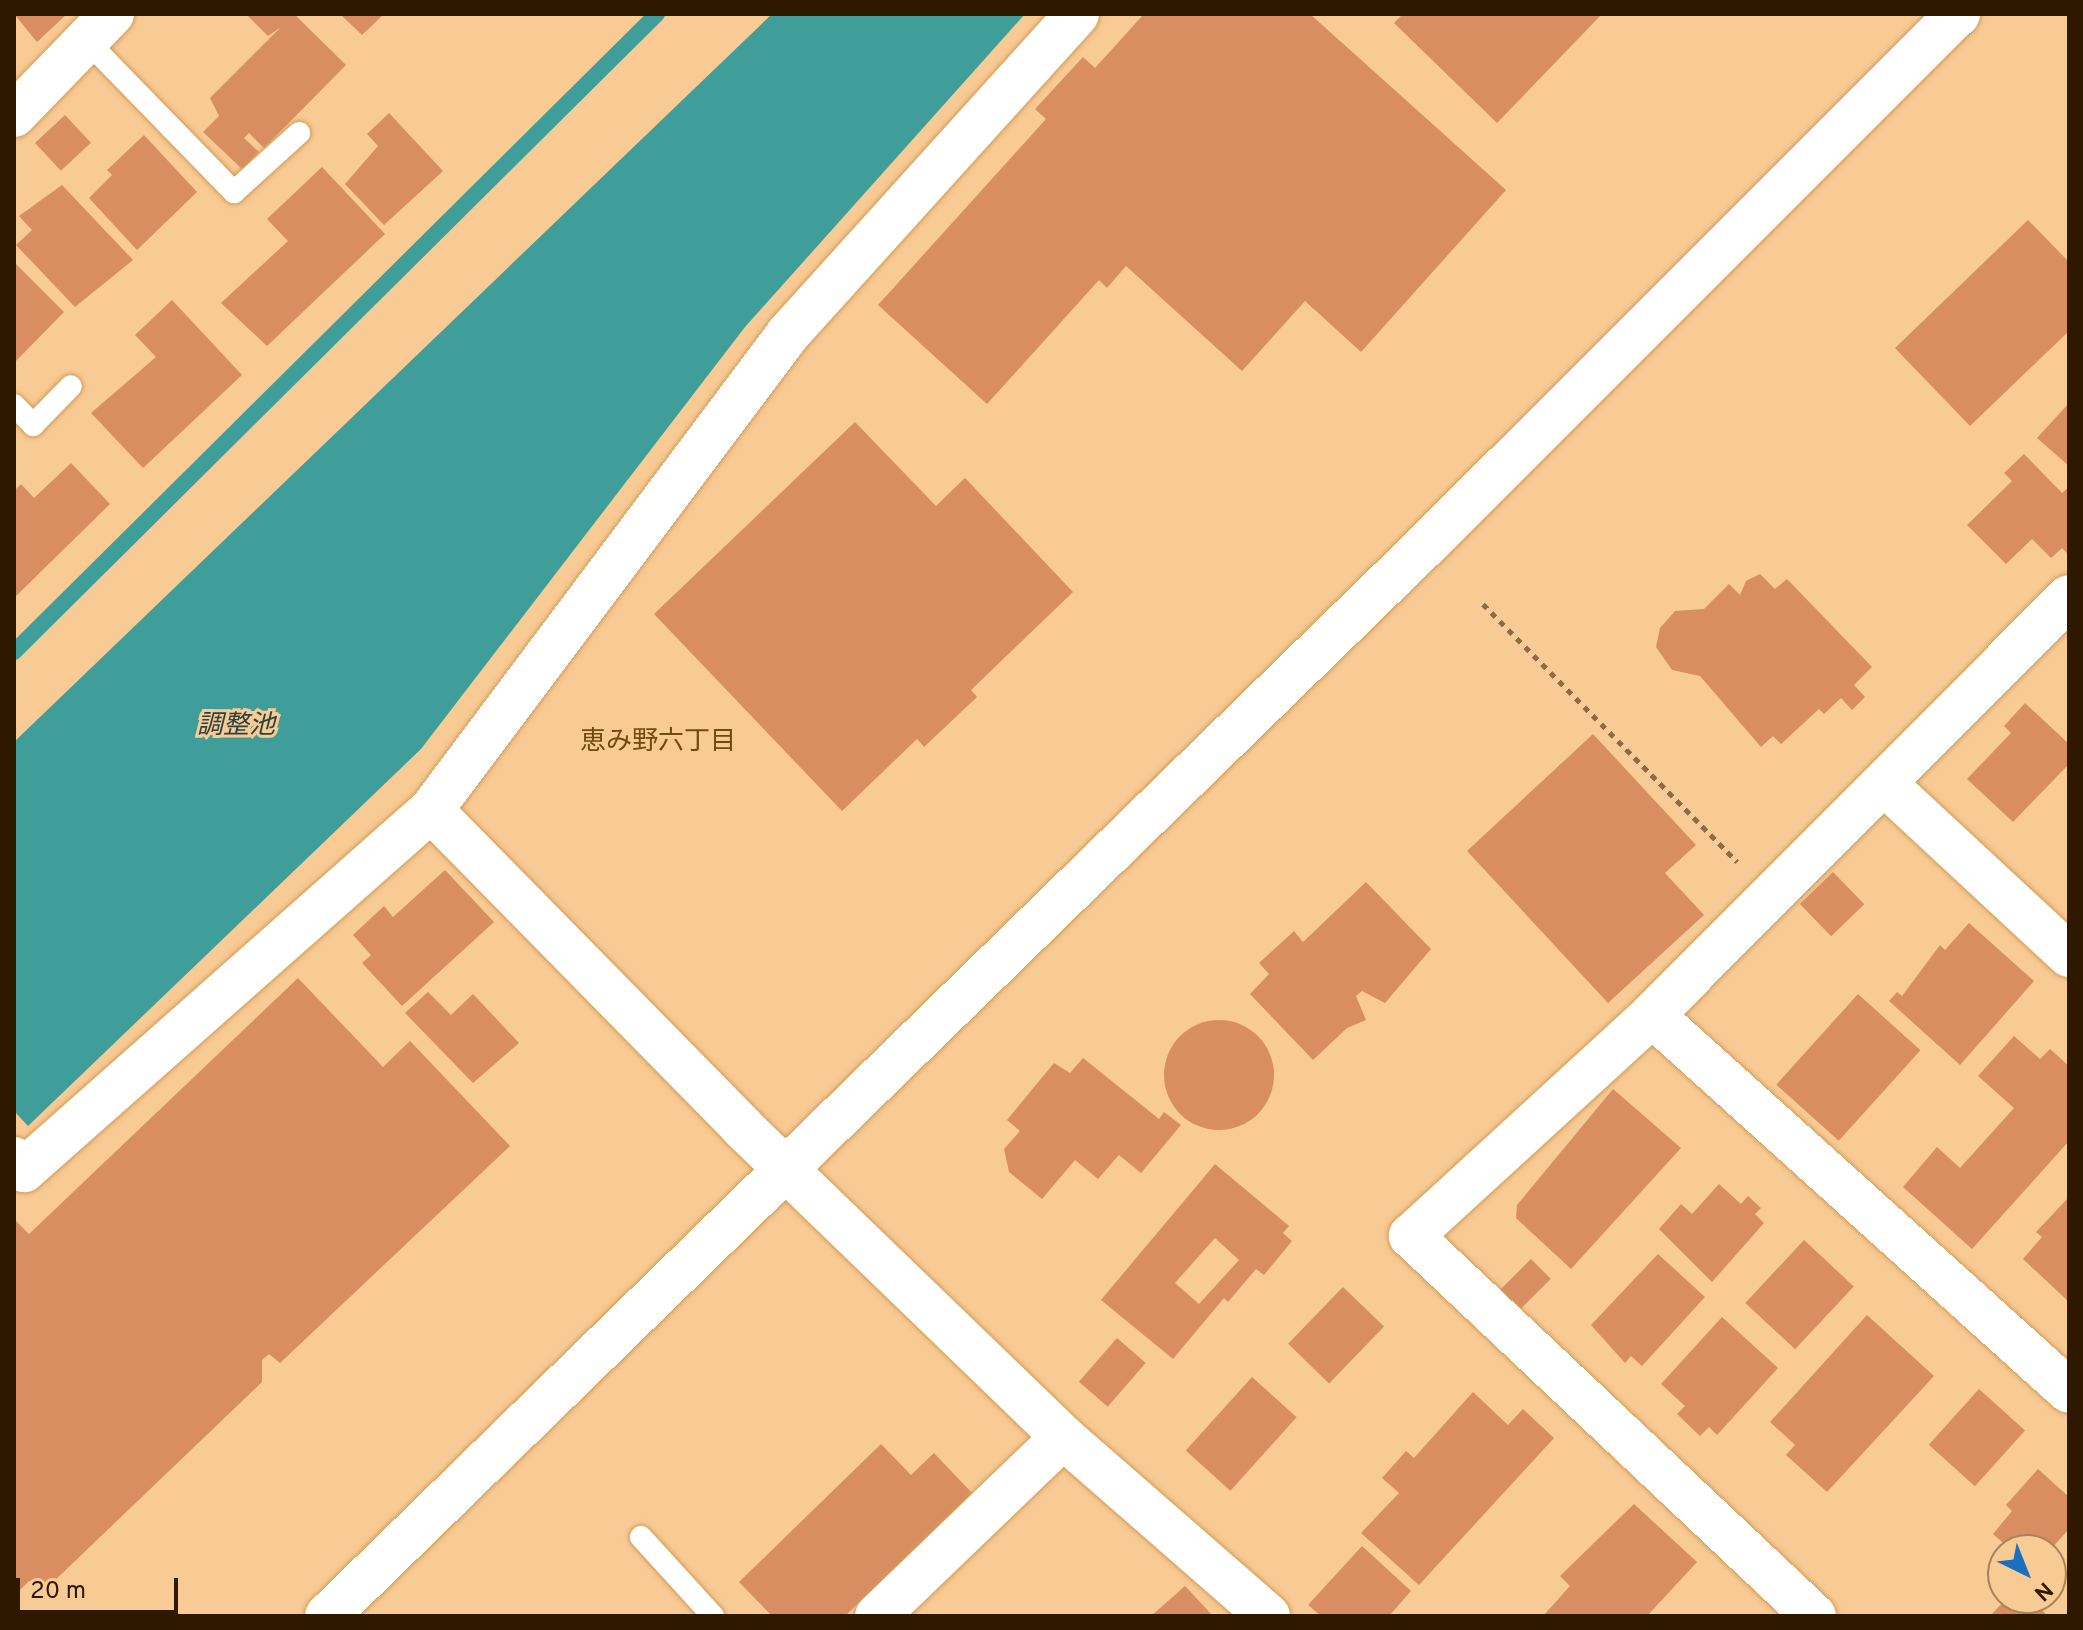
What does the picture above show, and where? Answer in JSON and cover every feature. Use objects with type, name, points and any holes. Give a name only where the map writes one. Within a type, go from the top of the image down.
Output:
[{"type":"street","points":[[14,1159],[24,1170],[431,810],[788,334],[1077,14]]},
{"type":"street","points":[[327,1616],[1426,545],[1958,14]]},
{"type":"street","points":[[19,100],[100,28]]},
{"type":"street","points":[[1814,1616],[1411,1236],[1652,1015],[1769,894],[1886,785],[2069,597]]},
{"type":"street","points":[[1886,785],[2069,955]]},
{"type":"street","points":[[431,810],[787,1167],[1063,1437],[1268,1616]]},
{"type":"street","points":[[1652,1015],[2069,1391]]},
{"type":"street","points":[[877,1616],[1063,1437]]},
{"type":"lane","points":[[100,28],[234,192],[299,133]]},
{"type":"lane","points":[[14,405],[33,425],[71,386]]},
{"type":"lane","points":[[641,1537],[713,1616]]},
{"type":"path","points":[[1483,604],[1769,894]]},
{"type":"water","name":"調整池","points":[[772,14],[1025,14],[745,327],[421,749],[28,1126],[14,1111],[14,742]]},
{"type":"building","points":[[14,14],[67,14],[37,42]]},
{"type":"building","points":[[246,14],[294,14],[346,65],[264,148],[249,133],[244,138],[259,152],[242,169],[203,132],[219,116],[210,98],[281,27],[268,36]]},
{"type":"building","points":[[340,14],[384,14],[362,35]]},
{"type":"building","points":[[1144,14],[1310,14],[1506,190],[1361,352],[1305,301],[1242,371],[1126,266],[1107,288],[1099,280],[987,404],[878,305],[1046,119],[1035,109],[1083,57],[1095,68]]},
{"type":"building","points":[[1403,14],[1602,14],[1497,123],[1394,23]]},
{"type":"building","points":[[389,113],[443,171],[384,225],[345,184],[378,146],[367,134]]},
{"type":"building","points":[[65,115],[91,143],[61,171],[35,143]]},
{"type":"building","points":[[144,135],[197,192],[137,250],[89,198],[112,175],[107,170]]},
{"type":"building","points":[[322,167],[385,234],[267,346],[221,303],[288,241],[267,219]]},
{"type":"building","points":[[62,185],[133,260],[75,307],[16,245],[32,230],[19,216]]},
{"type":"building","points":[[2028,220],[2069,262],[2069,331],[1970,426],[1895,348]]},
{"type":"building","points":[[14,262],[64,312],[14,363]]},
{"type":"building","points":[[172,300],[242,375],[143,468],[91,413],[156,357],[135,335]]},
{"type":"building","points":[[2069,403],[2069,466],[2037,438]]},
{"type":"building","points":[[855,422],[936,506],[965,478],[1073,592],[971,690],[977,697],[924,747],[917,739],[842,811],[654,614]]},
{"type":"building","points":[[2024,454],[2062,493],[2069,487],[2069,555],[2062,548],[2051,558],[2032,539],[2006,564],[1967,525],[2012,481],[2004,473]]},
{"type":"building","points":[[71,463],[110,504],[14,598],[14,491],[21,484],[34,498]]},
{"type":"building","points":[[1760,574],[1775,589],[1787,579],[1872,667],[1854,685],[1865,697],[1852,710],[1841,698],[1824,714],[1819,709],[1781,744],[1773,736],[1761,747],[1700,676],[1672,670],[1656,647],[1660,628],[1675,611],[1704,609],[1729,584],[1740,595],[1746,581]]},
{"type":"building","points":[[2025,703],[2069,744],[2069,764],[2013,822],[1967,779],[2011,733],[2004,726]]},
{"type":"building","points":[[1593,734],[1696,845],[1665,873],[1704,915],[1608,1003],[1467,851]]},
{"type":"building","points":[[445,870],[494,922],[402,1006],[362,963],[371,955],[353,935],[384,906],[393,917]]},
{"type":"building","points":[[1833,872],[1864,904],[1831,936],[1800,904]]},
{"type":"building","points":[[1366,882],[1431,949],[1385,1003],[1362,991],[1356,996],[1366,1020],[1347,1028],[1313,1060],[1250,994],[1269,974],[1259,963],[1294,931],[1303,942]]},
{"type":"building","points":[[1969,923],[2034,981],[1960,1065],[1889,1001],[1897,992],[1902,996],[1940,945],[1945,950]]},
{"type":"building","points":[[298,978],[383,1067],[410,1041],[510,1146],[280,1363],[269,1354],[262,1360],[262,1382],[51,1584],[29,1581],[14,1596],[14,1219],[29,1234]]},
{"type":"building","points":[[428,992],[451,1015],[473,994],[519,1043],[473,1083],[405,1013]]},
{"type":"building","points":[[1858,994],[1920,1050],[1839,1141],[1776,1085]]},
{"type":"building","points":[[1219,1020],[1240,1025],[1258,1036],[1269,1054],[1274,1075],[1269,1096],[1258,1114],[1240,1125],[1219,1130],[1198,1125],[1180,1114],[1169,1096],[1164,1075],[1169,1054],[1180,1036],[1198,1025]]},
{"type":"building","points":[[2014,1036],[2040,1059],[2050,1049],[2069,1066],[2069,1141],[1972,1249],[1903,1187],[1937,1147],[1960,1168],[2014,1108],[1978,1076]]},
{"type":"building","points":[[1083,1058],[1159,1119],[1164,1112],[1181,1125],[1141,1173],[1119,1155],[1098,1179],[1075,1160],[1042,1199],[1009,1172],[1004,1149],[1020,1131],[1007,1120],[1054,1063],[1070,1073]]},
{"type":"building","points":[[1613,1089],[1681,1148],[1571,1269],[1516,1218],[1517,1205]]},
{"type":"building","points":[[1215,1164],[1289,1226],[1283,1233],[1292,1241],[1264,1275],[1256,1269],[1228,1302],[1224,1298],[1173,1359],[1101,1300]],"holes":[[[1215,1238],[1239,1260],[1199,1304],[1175,1283]]]},
{"type":"building","points":[[1719,1184],[1741,1204],[1748,1196],[1761,1208],[1755,1214],[1764,1223],[1712,1282],[1659,1229],[1681,1204],[1692,1214]]},
{"type":"building","points":[[2069,1197],[2069,1302],[2023,1259],[2042,1237],[2036,1232]]},
{"type":"building","points":[[1804,1240],[1854,1286],[1795,1349],[1745,1303]]},
{"type":"building","points":[[1658,1254],[1705,1297],[1642,1366],[1631,1356],[1625,1363],[1591,1325]]},
{"type":"building","points":[[1531,1259],[1551,1279],[1519,1311],[1499,1291]]},
{"type":"building","points":[[1343,1287],[1384,1327],[1329,1383],[1288,1344]]},
{"type":"building","points":[[1867,1315],[1934,1376],[1827,1492],[1786,1455],[1795,1445],[1770,1422]]},
{"type":"building","points":[[1722,1317],[1778,1368],[1717,1435],[1709,1427],[1700,1436],[1677,1414],[1685,1406],[1661,1384]]},
{"type":"building","points":[[1117,1338],[1146,1363],[1108,1407],[1079,1382]]},
{"type":"building","points":[[1252,1377],[1297,1417],[1230,1491],[1186,1451]]},
{"type":"building","points":[[1979,1389],[2025,1430],[1975,1486],[1929,1445]]},
{"type":"building","points":[[1473,1392],[1508,1425],[1523,1409],[1554,1438],[1419,1585],[1361,1533],[1399,1493],[1382,1478],[1406,1451],[1414,1458]]},
{"type":"building","points":[[881,1444],[911,1475],[934,1453],[972,1493],[845,1616],[772,1616],[739,1582]]},
{"type":"building","points":[[2038,1469],[2069,1497],[2069,1529],[2064,1534],[1993,1534],[2012,1511],[2006,1505]]},
{"type":"building","points":[[1634,1504],[1697,1562],[1647,1616],[1543,1616],[1570,1586],[1560,1576]]},
{"type":"building","points":[[1362,1546],[1411,1591],[1389,1616],[1321,1616],[1308,1605]]},
{"type":"building","points":[[1185,1586],[1213,1616],[1151,1616]]},
{"type":"building","points":[[2046,1614],[2048,1616],[1990,1616]]},
{"type":"waterway","points":[[14,652],[657,14]]},
{"type":"district","name":"恵み野六丁目","points":[[658,743]]}]
